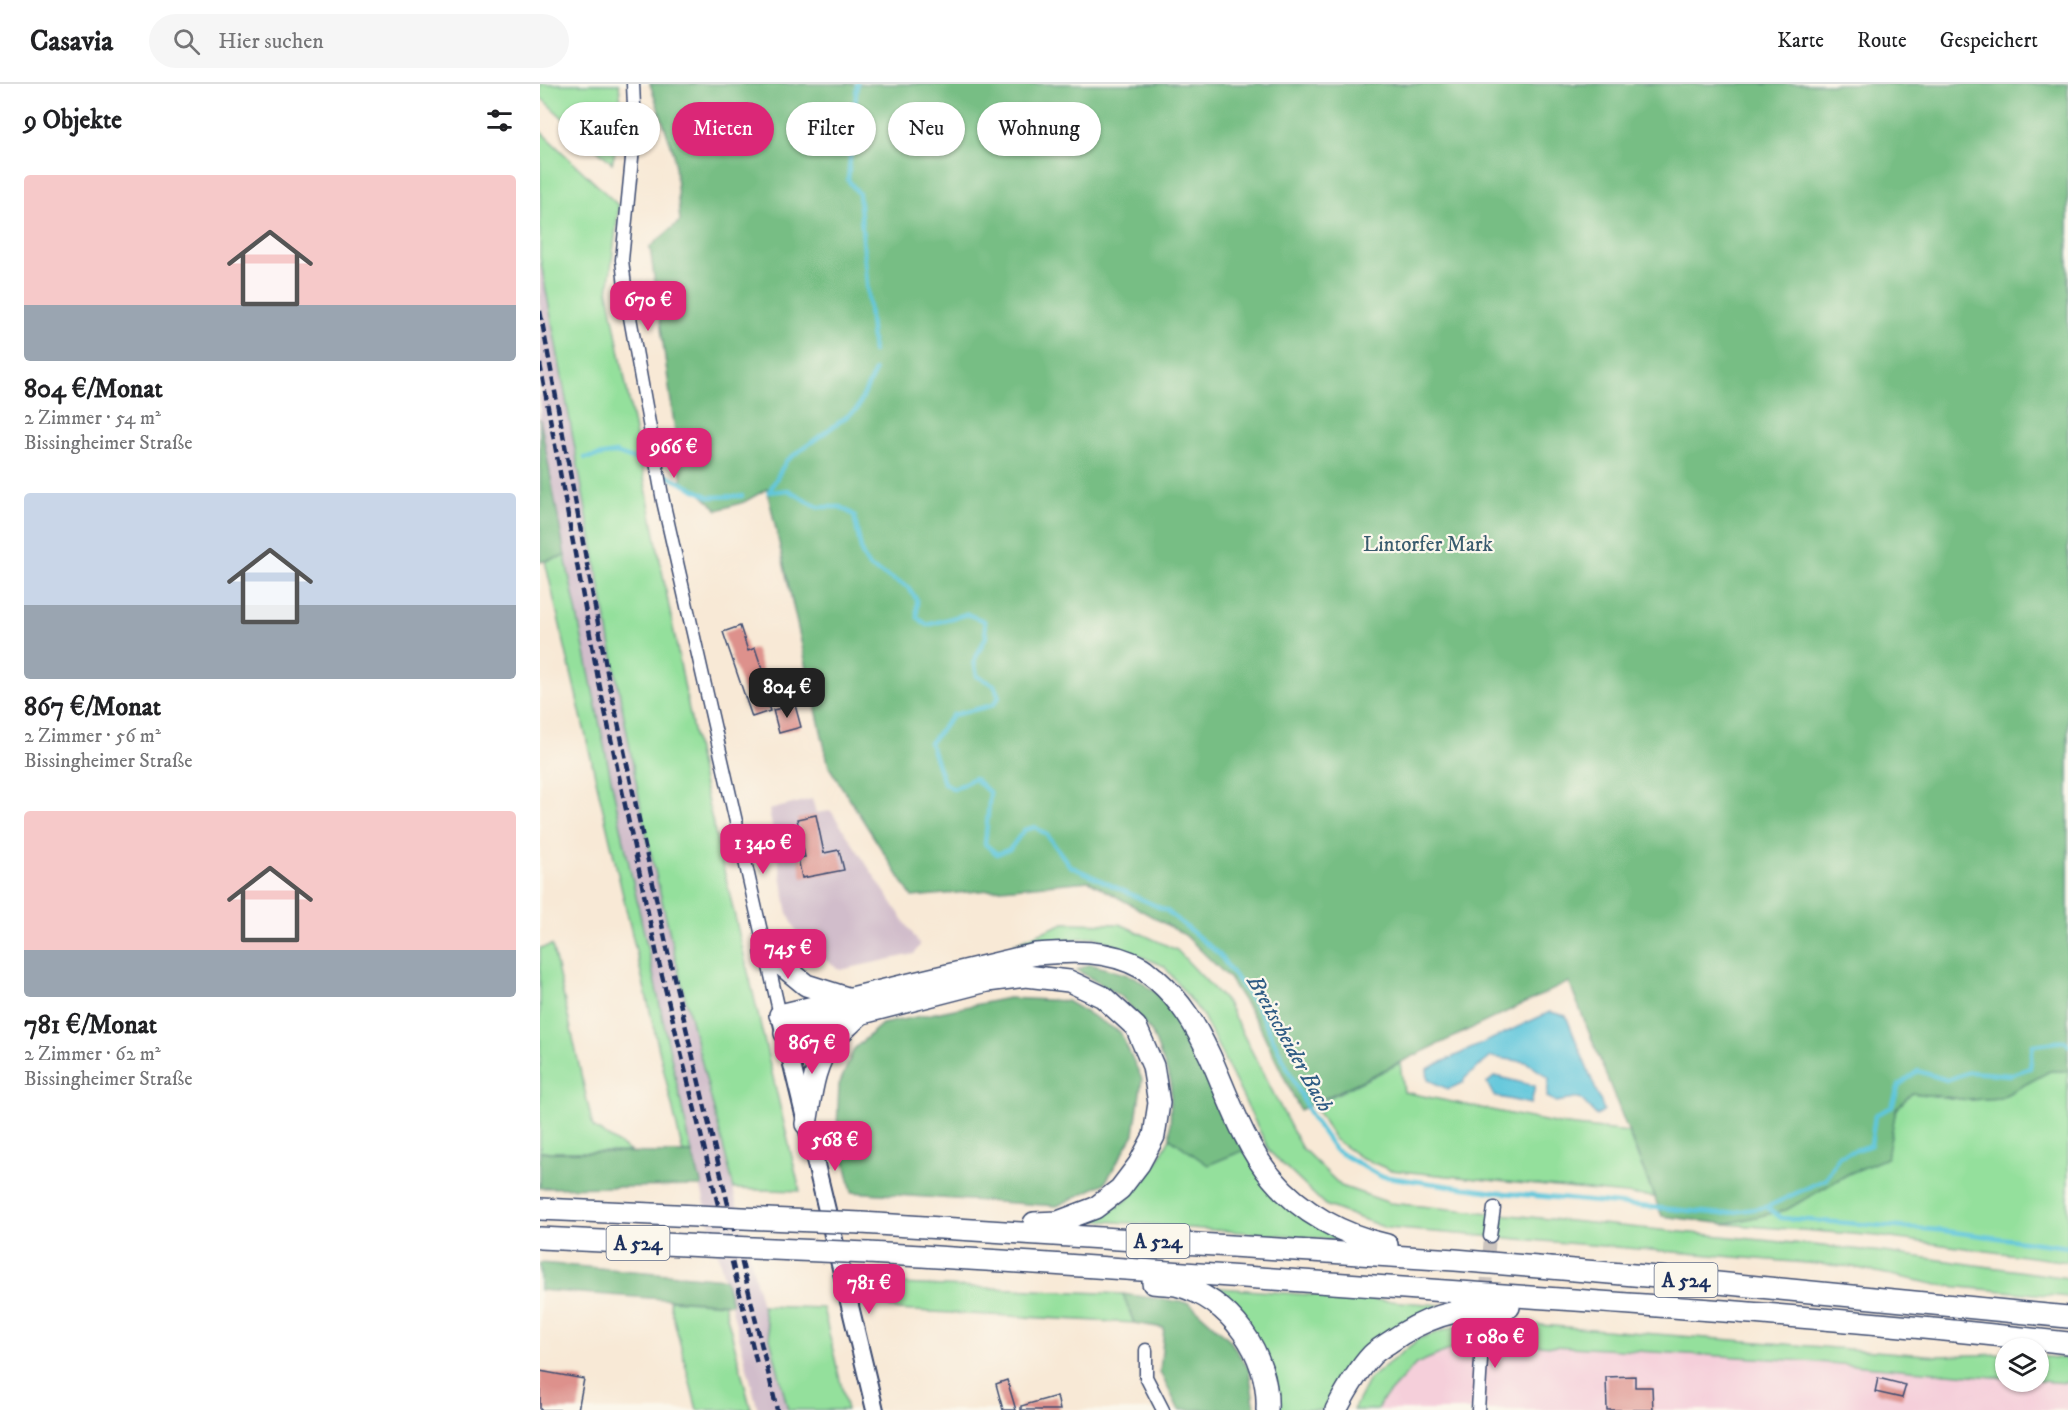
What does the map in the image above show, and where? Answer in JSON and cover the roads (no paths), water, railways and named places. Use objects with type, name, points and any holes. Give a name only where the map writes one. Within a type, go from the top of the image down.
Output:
[{"type":"highway","points":[[783,1024],[856,1006],[1036,954],[1074,951],[1110,955],[1142,968],[1171,993],[1197,1027],[1251,1145],[1270,1176],[1294,1201],[1322,1220],[1361,1239],[1455,1260]]},
{"type":"highway","points":[[766,952],[806,985],[856,1006],[987,981],[1026,976],[1069,981],[1103,997],[1136,1027],[1154,1066],[1158,1103],[1154,1136],[1139,1164],[1120,1189],[1095,1208],[1058,1221],[1024,1224],[906,1216],[861,1222]]},
{"type":"highway","points":[[806,1124],[821,1059],[856,1006]]},
{"type":"highway","name":"A 524","points":[[540,1209],[861,1222],[1455,1260],[2068,1317]]},
{"type":"highway","name":"A 524","points":[[540,1238],[1069,1264],[1605,1302],[1974,1332],[2068,1343]]},
{"type":"highway","points":[[1069,1264],[1088,1277],[1176,1286],[1205,1297],[1245,1333],[1263,1368],[1267,1410]]},
{"type":"highway","points":[[1336,1410],[1349,1386],[1372,1354],[1409,1328],[1440,1315],[1467,1308],[1497,1307],[1588,1313],[1605,1302]]},
{"type":"street","points":[[633,84],[635,128],[622,260],[653,449],[766,952],[875,1410]]},
{"type":"street","points":[[1490,1236],[1494,1208]]},
{"type":"street","points":[[1478,1410],[1484,1326]]},
{"type":"street","points":[[1146,1350],[1146,1377],[1162,1410]]},
{"type":"water","points":[[1550,1012],[1566,1016],[1604,1110],[1597,1116],[1580,1098],[1556,1102],[1547,1097],[1549,1078],[1526,1062],[1491,1057],[1465,1078],[1463,1083],[1448,1089],[1428,1080],[1427,1069]]},
{"type":"water","points":[[1495,1076],[1535,1086],[1531,1104],[1494,1096],[1487,1083]]},
{"type":"waterway","points":[[857,84],[848,180],[859,194],[873,352]]},
{"type":"waterway","points":[[769,492],[786,461],[857,409],[875,371]]},
{"type":"waterway","name":"Breitscheider Bach","points":[[585,458],[616,453],[710,497],[742,496]]},
{"type":"waterway","name":"Breitscheider Bach","points":[[769,492],[788,490],[818,507],[840,507],[854,515],[862,554],[869,567],[908,587],[917,600],[917,617],[927,625],[967,614],[984,621],[986,637],[974,661],[977,676],[994,685],[999,697],[993,705],[953,715],[930,743],[944,783],[954,789],[974,778],[990,793],[985,844],[997,854],[1010,849],[1024,830],[1035,827],[1047,835],[1070,866],[1167,911],[1219,954],[1260,1012],[1311,1116],[1335,1150],[1380,1176],[1493,1192],[1722,1214],[1767,1207],[1826,1179],[1839,1156],[1871,1145],[1875,1115],[1892,1107],[1899,1085],[1918,1071],[1947,1080],[1969,1072],[2010,1075],[2030,1068],[2033,1045],[2065,1041],[2068,1045]]},
{"type":"waterway","points":[[1767,1207],[1781,1218],[1937,1230],[2068,1247]]},
{"type":"tunnel","points":[[1483,1326],[1490,1236]]},
{"type":"railway","points":[[540,311],[608,677],[667,948],[777,1410]]},
{"type":"railway","points":[[540,364],[598,678],[657,955],[757,1364]]},
{"type":"park label","name":"Lintorfer Mark","points":[[1428,544]]}]
